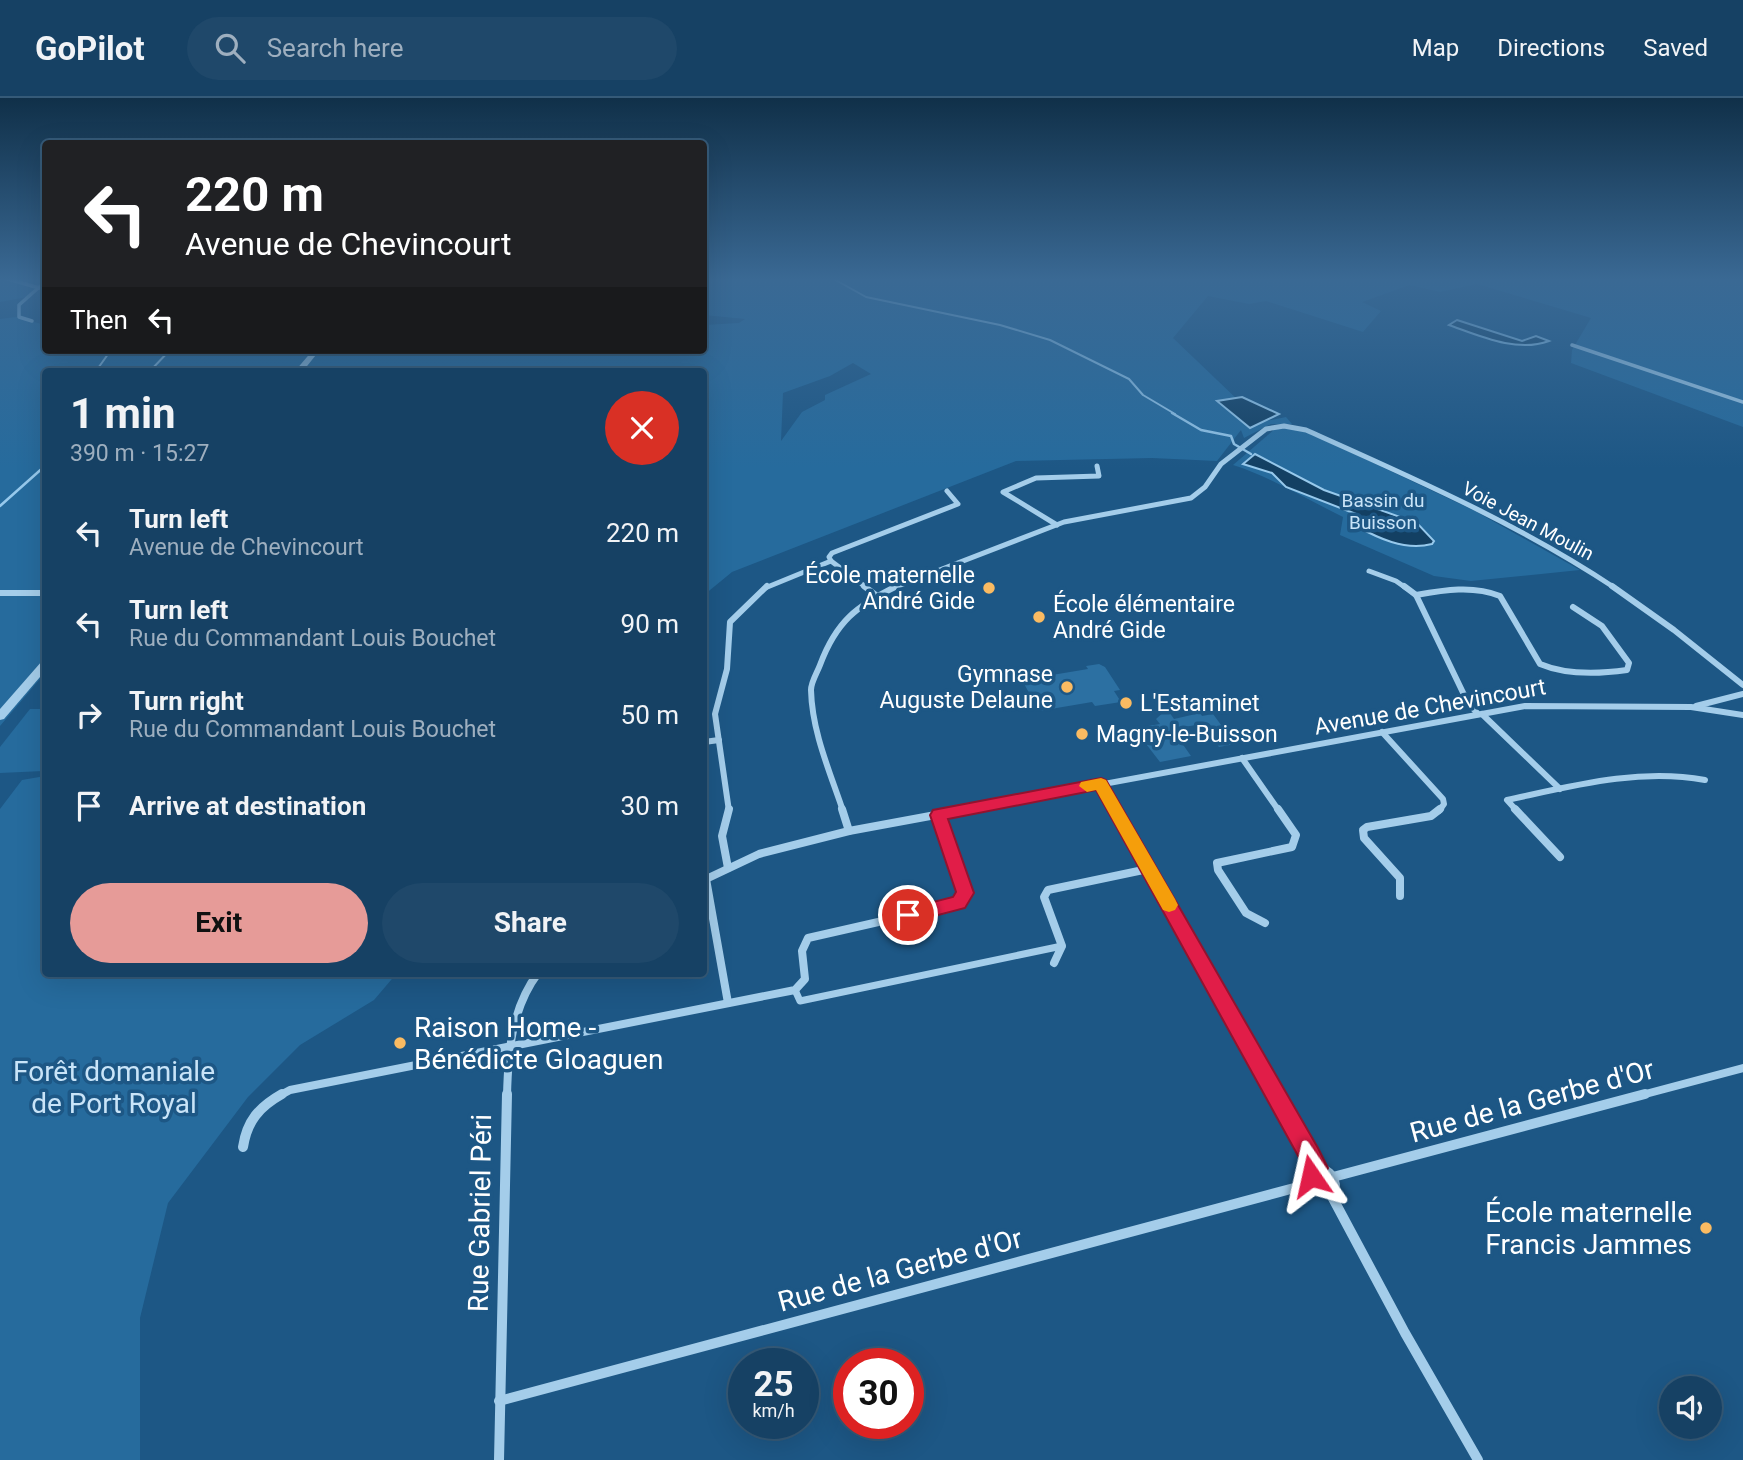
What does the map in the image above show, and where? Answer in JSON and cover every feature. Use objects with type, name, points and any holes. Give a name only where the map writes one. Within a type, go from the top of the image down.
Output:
[{"type":"street","points":[[1572,345],[1743,402]]},
{"type":"street","points":[[302,368],[314,354]]},
{"type":"street","name":"Voie Jean Moulin","points":[[1057,524],[1191,498],[1199,493],[1231,456],[1266,429],[1276,426],[1306,430],[1481,512],[1553,550],[1654,615],[1743,685]]},
{"type":"street","points":[[1057,524],[1003,492],[1035,478],[1099,476],[1097,466]]},
{"type":"street","points":[[877,596],[829,557],[832,553],[958,504],[947,491]]},
{"type":"street","points":[[849,831],[816,728],[811,687],[830,638],[847,618],[877,596],[1057,524]]},
{"type":"street","points":[[707,879],[728,869],[722,836],[730,807],[715,714],[727,669],[730,622],[766,587],[831,561]]},
{"type":"street","points":[[1369,571],[1396,581],[1416,595],[1468,703],[1560,789]]},
{"type":"street","points":[[1416,595],[1455,589],[1494,593],[1500,596],[1540,664],[1546,668],[1627,670],[1629,663],[1602,626],[1573,607]]},
{"type":"street","points":[[0,593],[42,593]]},
{"type":"street","points":[[0,716],[42,668]]},
{"type":"street","name":"Avenue de Chevincourt","points":[[1691,707],[1743,694]]},
{"type":"street","name":"Avenue de Chevincourt","points":[[728,869],[770,851],[849,831],[1525,706],[1570,704],[1691,707],[1743,715]]},
{"type":"street","points":[[1382,732],[1443,799],[1444,804],[1431,816],[1367,827],[1363,830],[1364,838],[1400,878],[1400,896]]},
{"type":"street","points":[[707,742],[719,740]]},
{"type":"street","points":[[1242,758],[1296,835],[1292,847],[1217,863],[1217,870],[1246,913],[1265,923]]},
{"type":"street","points":[[1560,857],[1507,800],[1612,778],[1682,776],[1705,780]]},
{"type":"street","points":[[1101,784],[1317,1168]]},
{"type":"street","points":[[243,1147],[244,1128],[266,1102],[289,1090],[795,990],[805,979],[802,951],[808,938],[953,905],[963,899],[965,885],[939,815]]},
{"type":"street","points":[[1054,963],[1062,946],[1044,897],[1048,890],[1148,869]]},
{"type":"street","points":[[707,891],[728,1003]]},
{"type":"street","points":[[795,990],[800,1000],[1062,946]]},
{"type":"street","name":"Rue Gabriel Péri","points":[[499,1460],[508,1047],[526,989],[535,977]]},
{"type":"street","name":"Rue de la Gerbe d'Or","points":[[1333,1177],[1743,1068]]},
{"type":"street","points":[[1317,1168],[1324,1169],[1333,1177],[1334,1188],[1322,1191],[1313,1183],[1311,1176],[1317,1168]]},
{"type":"street","name":"Rue de la Gerbe d'Or","points":[[499,1401],[1313,1183]]},
{"type":"street","points":[[1329,1191],[1405,1334],[1478,1460]]},
{"type":"green space","points":[[0,342],[42,342],[42,354],[707,354],[707,342],[1177,342],[1261,422],[1286,417],[1292,424],[1271,424],[1244,438],[1241,430],[1217,461],[1152,458],[1016,461],[732,572],[707,593],[707,368],[42,368],[42,677],[0,726]],"holes":[[[853,363],[871,374],[825,395],[825,400],[802,412],[781,441],[783,393],[830,376]]]},
{"type":"green space","points":[[1577,342],[1743,342],[1743,427],[1571,363],[1572,350]]},
{"type":"green space","name":"Bassin du Buisson","points":[[1276,428],[1310,433],[1475,511],[1580,570],[1471,581],[1434,576],[1340,535],[1343,517],[1275,482],[1233,465]]},
{"type":"green space","points":[[30,709],[42,709],[42,771],[0,773],[0,747]]},
{"type":"green space","name":"Forêt domaniale de Port Royal","points":[[42,777],[42,977],[394,977],[374,1000],[300,1045],[248,1097],[168,1203],[140,1318],[140,1460],[0,1460],[0,809],[22,780]]},
{"type":"shaded area","points":[[1498,342],[1547,342],[1524,345]]},
{"type":"shaded area","points":[[1242,397],[1279,414],[1250,428],[1217,401]]},
{"type":"shaded area","name":"Bassin du Buisson","points":[[1255,454],[1324,490],[1417,523],[1434,541],[1432,544],[1411,546],[1372,534],[1354,525],[1351,519],[1356,514],[1286,487],[1272,473],[1243,464]]},
{"type":"building","name":"Gymnase Auguste Delaune","points":[[1099,664],[1105,667],[1120,690],[1114,691],[1121,702],[1095,706],[1092,702],[1039,711],[1022,680],[1088,669],[1086,666]]},
{"type":"building","points":[[1167,709],[1174,719],[1200,713],[1202,716],[1213,714],[1227,733],[1243,730],[1251,741],[1219,747],[1202,724],[1172,729],[1191,756],[1160,762],[1143,740],[1150,730],[1148,726],[1160,724],[1156,719]]},
{"type":"waterway","points":[[1053,342],[1129,379],[1143,395],[1175,414]]},
{"type":"waterway","points":[[98,368],[108,354]]},
{"type":"waterway","points":[[153,368],[166,354]]},
{"type":"waterway","points":[[1172,413],[1201,430],[1231,436],[1234,444],[1251,454]]},
{"type":"waterway","points":[[0,506],[42,469]]},
{"type":"slow traffic","points":[[1087,786],[1101,784],[1169,905]]},
{"type":"place","name":"École maternelle André Gide","points":[[989,588]]},
{"type":"place","name":"École élémentaire André Gide","points":[[1039,617]]},
{"type":"place","name":"Gymnase Auguste Delaune","points":[[1067,687]]},
{"type":"place","name":"L'Estaminet","points":[[1126,703]]},
{"type":"place","name":"Magny-le-Buisson","points":[[1082,734]]},
{"type":"place","name":"Raison Home - Bénédicte Gloaguen","points":[[400,1043]]},
{"type":"place","name":"École maternelle Francis Jammes","points":[[1706,1228]]},
{"type":"route","points":[[908,915],[959,903],[965,893],[965,885],[939,815],[1101,784],[1317,1168],[1311,1176]]}]
